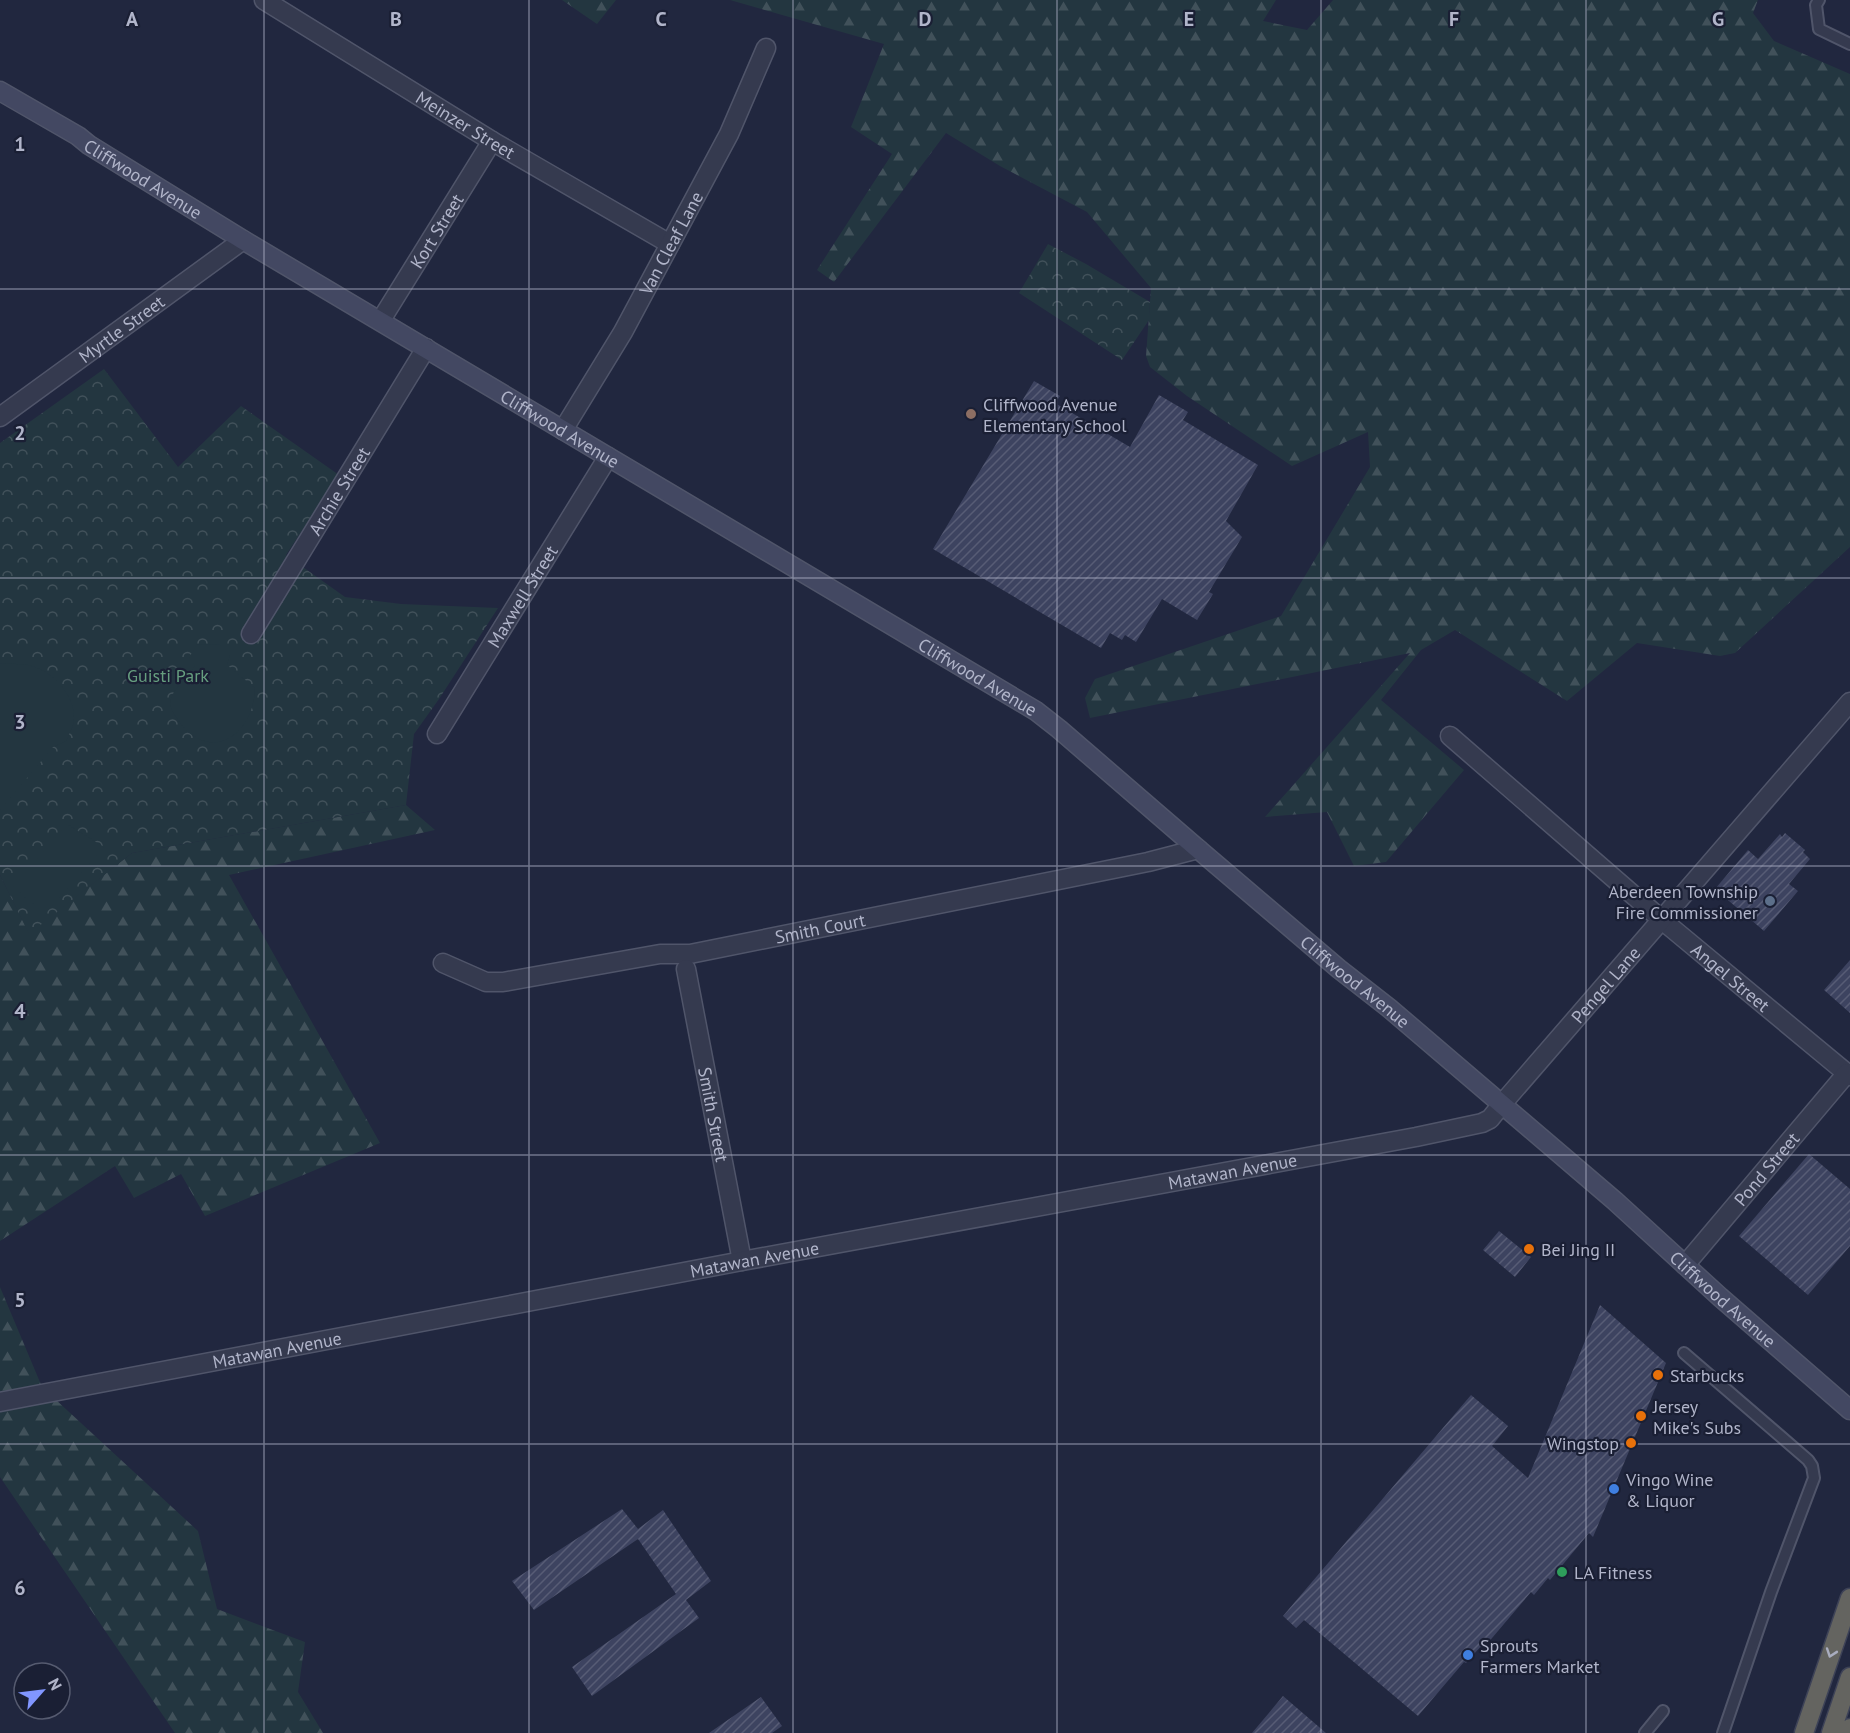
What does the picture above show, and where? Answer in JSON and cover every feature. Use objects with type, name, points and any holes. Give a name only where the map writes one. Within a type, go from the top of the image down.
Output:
[{"type":"highway","points":[[1804,1733],[1850,1598]]},
{"type":"highway","points":[[1831,1733],[1850,1677]]},
{"type":"highway","points":[[1845,1733],[1850,1728]]},
{"type":"main road","name":"Cliffwood Avenue","points":[[0,91],[78,136],[243,240],[1036,711],[1615,1201],[1850,1410]]},
{"type":"street","name":"Meinzer Street","points":[[264,0],[492,141],[670,244]]},
{"type":"street","name":"Van Cleaf Lane","points":[[563,430],[622,332],[729,134],[766,48]]},
{"type":"street","name":"Kort Street","points":[[381,320],[492,141]]},
{"type":"street","name":"Myrtle Street","points":[[0,417],[243,240]]},
{"type":"street","name":"Archie Street","points":[[251,634],[426,348]]},
{"type":"street","name":"Maxwell Street","points":[[437,735],[608,457]]},
{"type":"street","name":"Pengel Lane","points":[[1502,1104],[1850,702]]},
{"type":"street","name":"Angel Street","points":[[1450,736],[1662,920],[1848,1075]]},
{"type":"street","name":"Smith Court","points":[[443,963],[486,982],[503,982],[660,954],[690,954],[1148,862],[1198,849]]},
{"type":"street","name":"Smith Street","points":[[686,969],[742,1261]]},
{"type":"street","name":"Pond Street","points":[[1685,1265],[1848,1075]]},
{"type":"street","name":"Matawan Avenue","points":[[0,1402],[742,1261],[1416,1137],[1482,1123],[1490,1119],[1502,1104]]},
{"type":"lane","points":[[1819,0],[1816,5],[1819,29],[1850,44]]},
{"type":"lane","points":[[1684,1353],[1808,1461],[1814,1472],[1814,1478],[1771,1592],[1723,1733]]},
{"type":"lane","points":[[1645,1733],[1663,1711]]},
{"type":"green space","points":[[562,0],[616,0],[597,24]]},
{"type":"green space","points":[[730,0],[1276,0],[1263,21],[1307,30],[1333,0],[1758,0],[1753,13],[1774,41],[1850,74],[1850,547],[1735,653],[1720,656],[1637,643],[1567,701],[1455,630],[1421,650],[1381,700],[1464,770],[1386,862],[1354,866],[1327,812],[1265,817],[1410,653],[1090,718],[1085,698],[1095,679],[1281,616],[1370,467],[1368,432],[1292,466],[1187,396],[1150,367],[1146,356],[1151,288],[1087,212],[1000,166],[946,133],[834,282],[817,270],[892,154],[851,127],[884,44]]},
{"type":"green space","points":[[1048,244],[1150,302],[1149,320],[1122,360],[1019,293]]},
{"type":"green space","name":"Guisti Park","points":[[104,369],[178,467],[241,406],[339,475],[286,555],[345,597],[401,604],[498,608],[414,734],[406,805],[132,853],[29,934],[0,875],[0,443]]},
{"type":"green space","points":[[197,644],[220,645],[230,655],[227,665],[255,688],[253,705],[247,720],[228,739],[216,742],[203,741],[190,734],[171,707],[173,695],[178,686],[195,665],[189,658]]},
{"type":"green space","points":[[0,664],[28,665],[53,678],[60,684],[71,701],[74,719],[66,741],[53,747],[0,810]]},
{"type":"green space","points":[[406,805],[435,830],[229,875],[380,1143],[205,1216],[181,1174],[134,1198],[115,1166],[0,1241],[0,875],[29,933],[132,853]]},
{"type":"green space","points":[[67,824],[104,847],[45,914],[13,887]]},
{"type":"green space","points":[[0,1287],[42,1387],[198,1531],[217,1609],[305,1642],[298,1692],[323,1733],[175,1733],[0,1477]]},
{"type":"building","points":[[1034,381],[1060,396],[1055,403],[1130,447],[1159,395],[1188,412],[1183,420],[1258,465],[1226,521],[1242,537],[1209,592],[1213,594],[1197,620],[1162,599],[1136,642],[1125,635],[1122,640],[1110,633],[1101,648],[933,549]]},
{"type":"building","points":[[1785,833],[1805,850],[1803,852],[1810,859],[1789,884],[1798,891],[1764,931],[1715,889],[1748,850],[1758,859],[1780,834],[1782,837]]},
{"type":"building","points":[[1850,960],[1850,1013],[1824,990]]},
{"type":"building","points":[[1809,1154],[1850,1189],[1850,1246],[1808,1295],[1739,1236]]},
{"type":"building","points":[[1499,1231],[1531,1257],[1515,1277],[1483,1250]]},
{"type":"building","points":[[1600,1305],[1666,1363],[1593,1537],[1589,1533],[1550,1580],[1548,1578],[1534,1595],[1531,1592],[1487,1644],[1482,1645],[1466,1663],[1464,1662],[1418,1716],[1304,1620],[1296,1628],[1283,1616],[1471,1395],[1508,1426],[1492,1446],[1528,1478]]},
{"type":"building","points":[[622,1509],[638,1529],[663,1510],[711,1581],[686,1600],[699,1618],[592,1696],[572,1667],[676,1594],[638,1539],[534,1610],[512,1581]]},
{"type":"building","points":[[1283,1696],[1326,1733],[1252,1733]]},
{"type":"building","points":[[761,1697],[782,1726],[772,1733],[709,1733]]},
{"type":"place","name":"Cliffwood Avenue Elementary School","points":[[971,414]]},
{"type":"place","name":"Aberdeen Township Fire Commissioner","points":[[1770,901]]},
{"type":"place","name":"Bei Jing II","points":[[1529,1249]]},
{"type":"place","name":"Starbucks","points":[[1658,1375]]},
{"type":"place","name":"Jersey Mike's Subs","points":[[1641,1416]]},
{"type":"place","name":"Wingstop","points":[[1631,1443]]},
{"type":"place","name":"Vingo Wine & Liquor","points":[[1614,1489]]},
{"type":"place","name":"LA Fitness","points":[[1562,1572]]},
{"type":"place","name":"Sprouts Farmers Market","points":[[1468,1655]]}]
